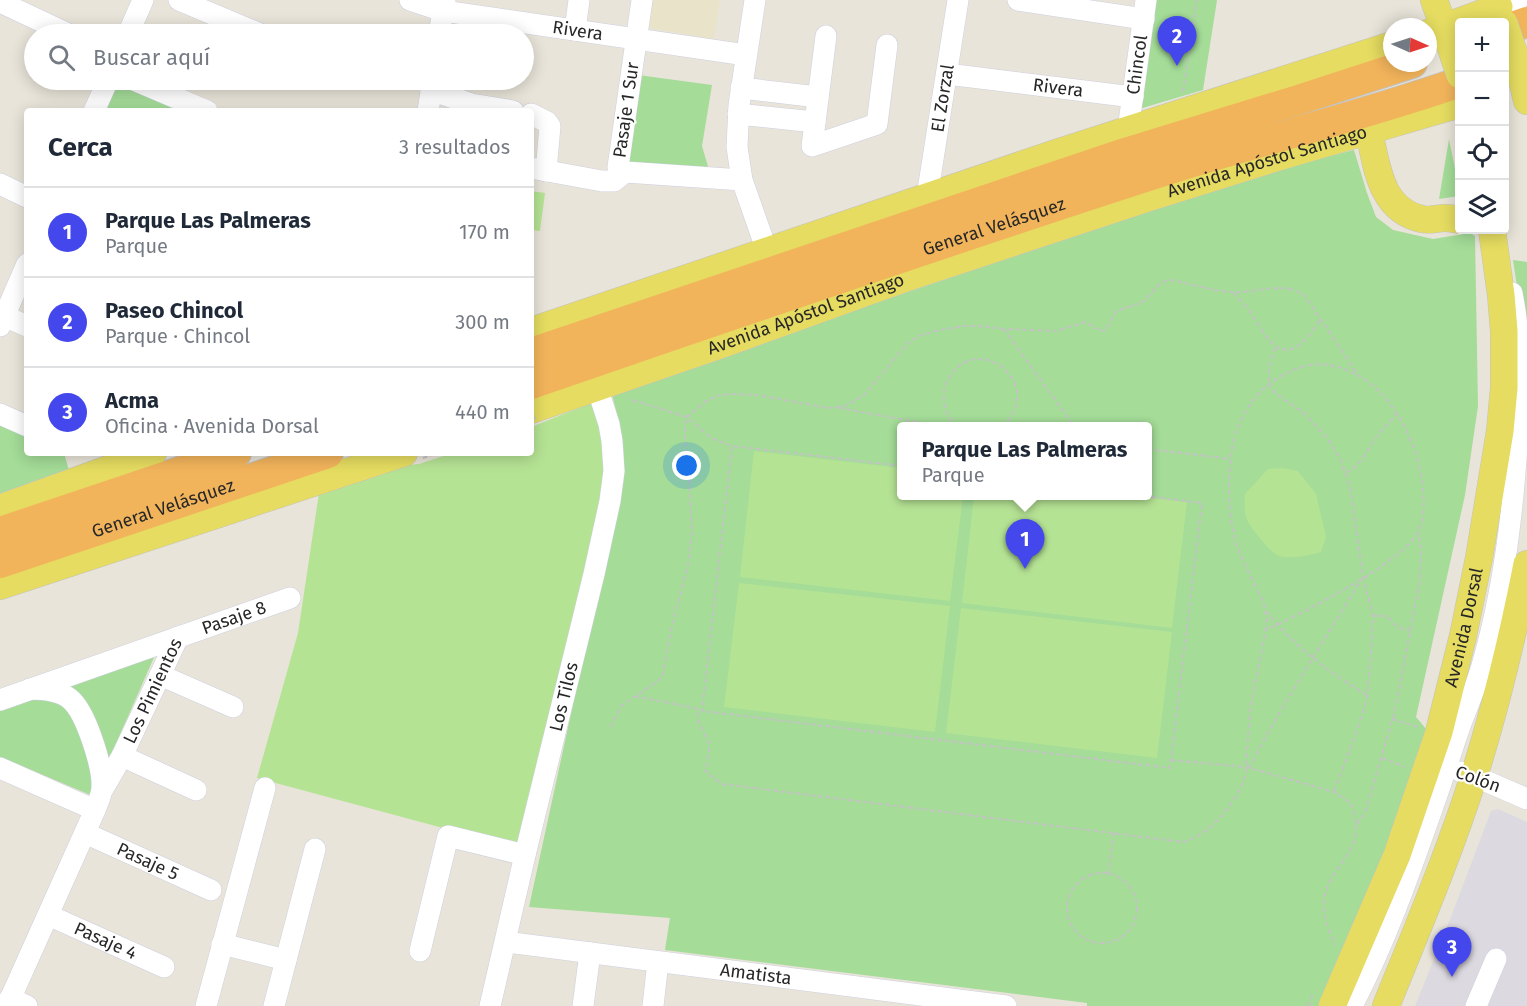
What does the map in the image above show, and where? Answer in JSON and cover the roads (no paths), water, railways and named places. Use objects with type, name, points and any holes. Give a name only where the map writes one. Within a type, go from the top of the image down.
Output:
[{"type":"highway","name":"General Velásquez","points":[[534,352],[1114,157],[1384,72]]},
{"type":"highway","name":"General Velásquez","points":[[534,383],[1145,177],[1455,84]]},
{"type":"highway","points":[[655,342],[903,279]]},
{"type":"highway","name":"General Velásquez","points":[[0,532],[227,456]]},
{"type":"highway","name":"General Velásquez","points":[[0,563],[319,456]]},
{"type":"highway","points":[[129,542],[300,462]]},
{"type":"main road","points":[[1459,72],[1439,26],[1507,15],[1519,78]]},
{"type":"main road","points":[[534,330],[1179,113],[1383,48]]},
{"type":"main road","name":"Avenida Apóstol Santiago","points":[[534,408],[737,339],[903,279],[1148,198],[1455,106]]},
{"type":"main road","points":[[1369,132],[1383,187],[1392,201],[1406,213],[1425,220],[1455,216]]},
{"type":"main road","name":"Avenida Dorsal","points":[[1386,1006],[1433,890],[1439,732],[1463,636],[1481,547],[1500,431],[1504,388],[1504,331],[1502,295],[1494,234]]},
{"type":"main road","points":[[0,508],[145,456]]},
{"type":"main road","points":[[0,586],[129,542],[410,456]]},
{"type":"main road","name":"Avenida Dorsal","points":[[1324,998],[1398,855],[1438,768],[1498,691],[1527,564]]},
{"type":"street","points":[[132,24],[143,0]]},
{"type":"street","points":[[179,0],[236,24]]},
{"type":"street","name":"Rivera","points":[[411,0],[575,30],[746,55]]},
{"type":"street","points":[[575,30],[579,0]]},
{"type":"street","name":"Pasaje 1 Sur","points":[[642,0],[618,167],[625,172],[742,180]]},
{"type":"street","points":[[755,0],[741,88],[737,147],[742,180],[767,251]]},
{"type":"street","name":"El Zorzal","points":[[927,197],[957,0]]},
{"type":"street","points":[[1018,0],[1145,10]]},
{"type":"street","points":[[0,2],[47,24]]},
{"type":"street","points":[[441,24],[444,5]]},
{"type":"street","name":"Chincol","points":[[1128,130],[1145,10]]},
{"type":"street","points":[[826,36],[812,146],[877,124],[887,45]]},
{"type":"street","name":"Rivera","points":[[947,74],[1133,97]]},
{"type":"street","points":[[741,88],[818,97]]},
{"type":"street","points":[[95,108],[103,90]]},
{"type":"street","points":[[158,90],[200,108]]},
{"type":"street","points":[[431,94],[481,108]]},
{"type":"street","points":[[738,114],[815,122]]},
{"type":"street","points":[[534,116],[550,126],[538,169],[602,181],[614,181],[625,172]]},
{"type":"street","points":[[0,184],[24,196]]},
{"type":"street","points":[[24,271],[2,321],[24,325]]},
{"type":"street","name":"Los Tilos","points":[[490,1006],[594,574],[612,486],[614,463],[612,441],[607,415],[597,387]]},
{"type":"street","points":[[0,414],[24,425]]},
{"type":"street","points":[[1352,1006],[1396,906],[1438,768],[1497,637],[1527,483]]},
{"type":"street","name":"Pasaje 8","points":[[178,637],[290,598]]},
{"type":"street","name":"Los Pimientos","points":[[14,1004],[48,915],[95,810],[102,789],[122,756],[178,637]]},
{"type":"street","name":"Los Pimientos","points":[[0,700],[178,637]]},
{"type":"street","points":[[160,675],[233,707]]},
{"type":"street","name":"Los Pimientos","points":[[30,689],[49,690],[61,694],[72,700],[78,707],[97,756],[102,789]]},
{"type":"street","points":[[122,756],[196,790]]},
{"type":"street","points":[[1368,1006],[1434,847],[1438,768]]},
{"type":"street","name":"Colón","points":[[1438,768],[1527,799]]},
{"type":"street","points":[[1,772],[95,810]]},
{"type":"street","points":[[206,1006],[265,788]]},
{"type":"street","name":"Pasaje 5","points":[[85,833],[212,890]]},
{"type":"street","points":[[420,951],[448,836],[525,855]]},
{"type":"street","points":[[274,1006],[315,849]]},
{"type":"street","name":"Pasaje 4","points":[[48,915],[164,967]]},
{"type":"street","name":"Amatista","points":[[506,942],[658,962],[872,997],[1006,1006]]},
{"type":"street","points":[[222,944],[286,960]]},
{"type":"street","points":[[584,1006],[590,953]]},
{"type":"street","points":[[1476,1006],[1496,959]]},
{"type":"street","points":[[652,1006],[658,962]]},
{"type":"place","name":"Paseo Chincol","points":[[1177,66]]},
{"type":"place","name":"Parque Las Palmeras","points":[[1025,569]]},
{"type":"place","name":"Acma","points":[[1452,977]]}]
